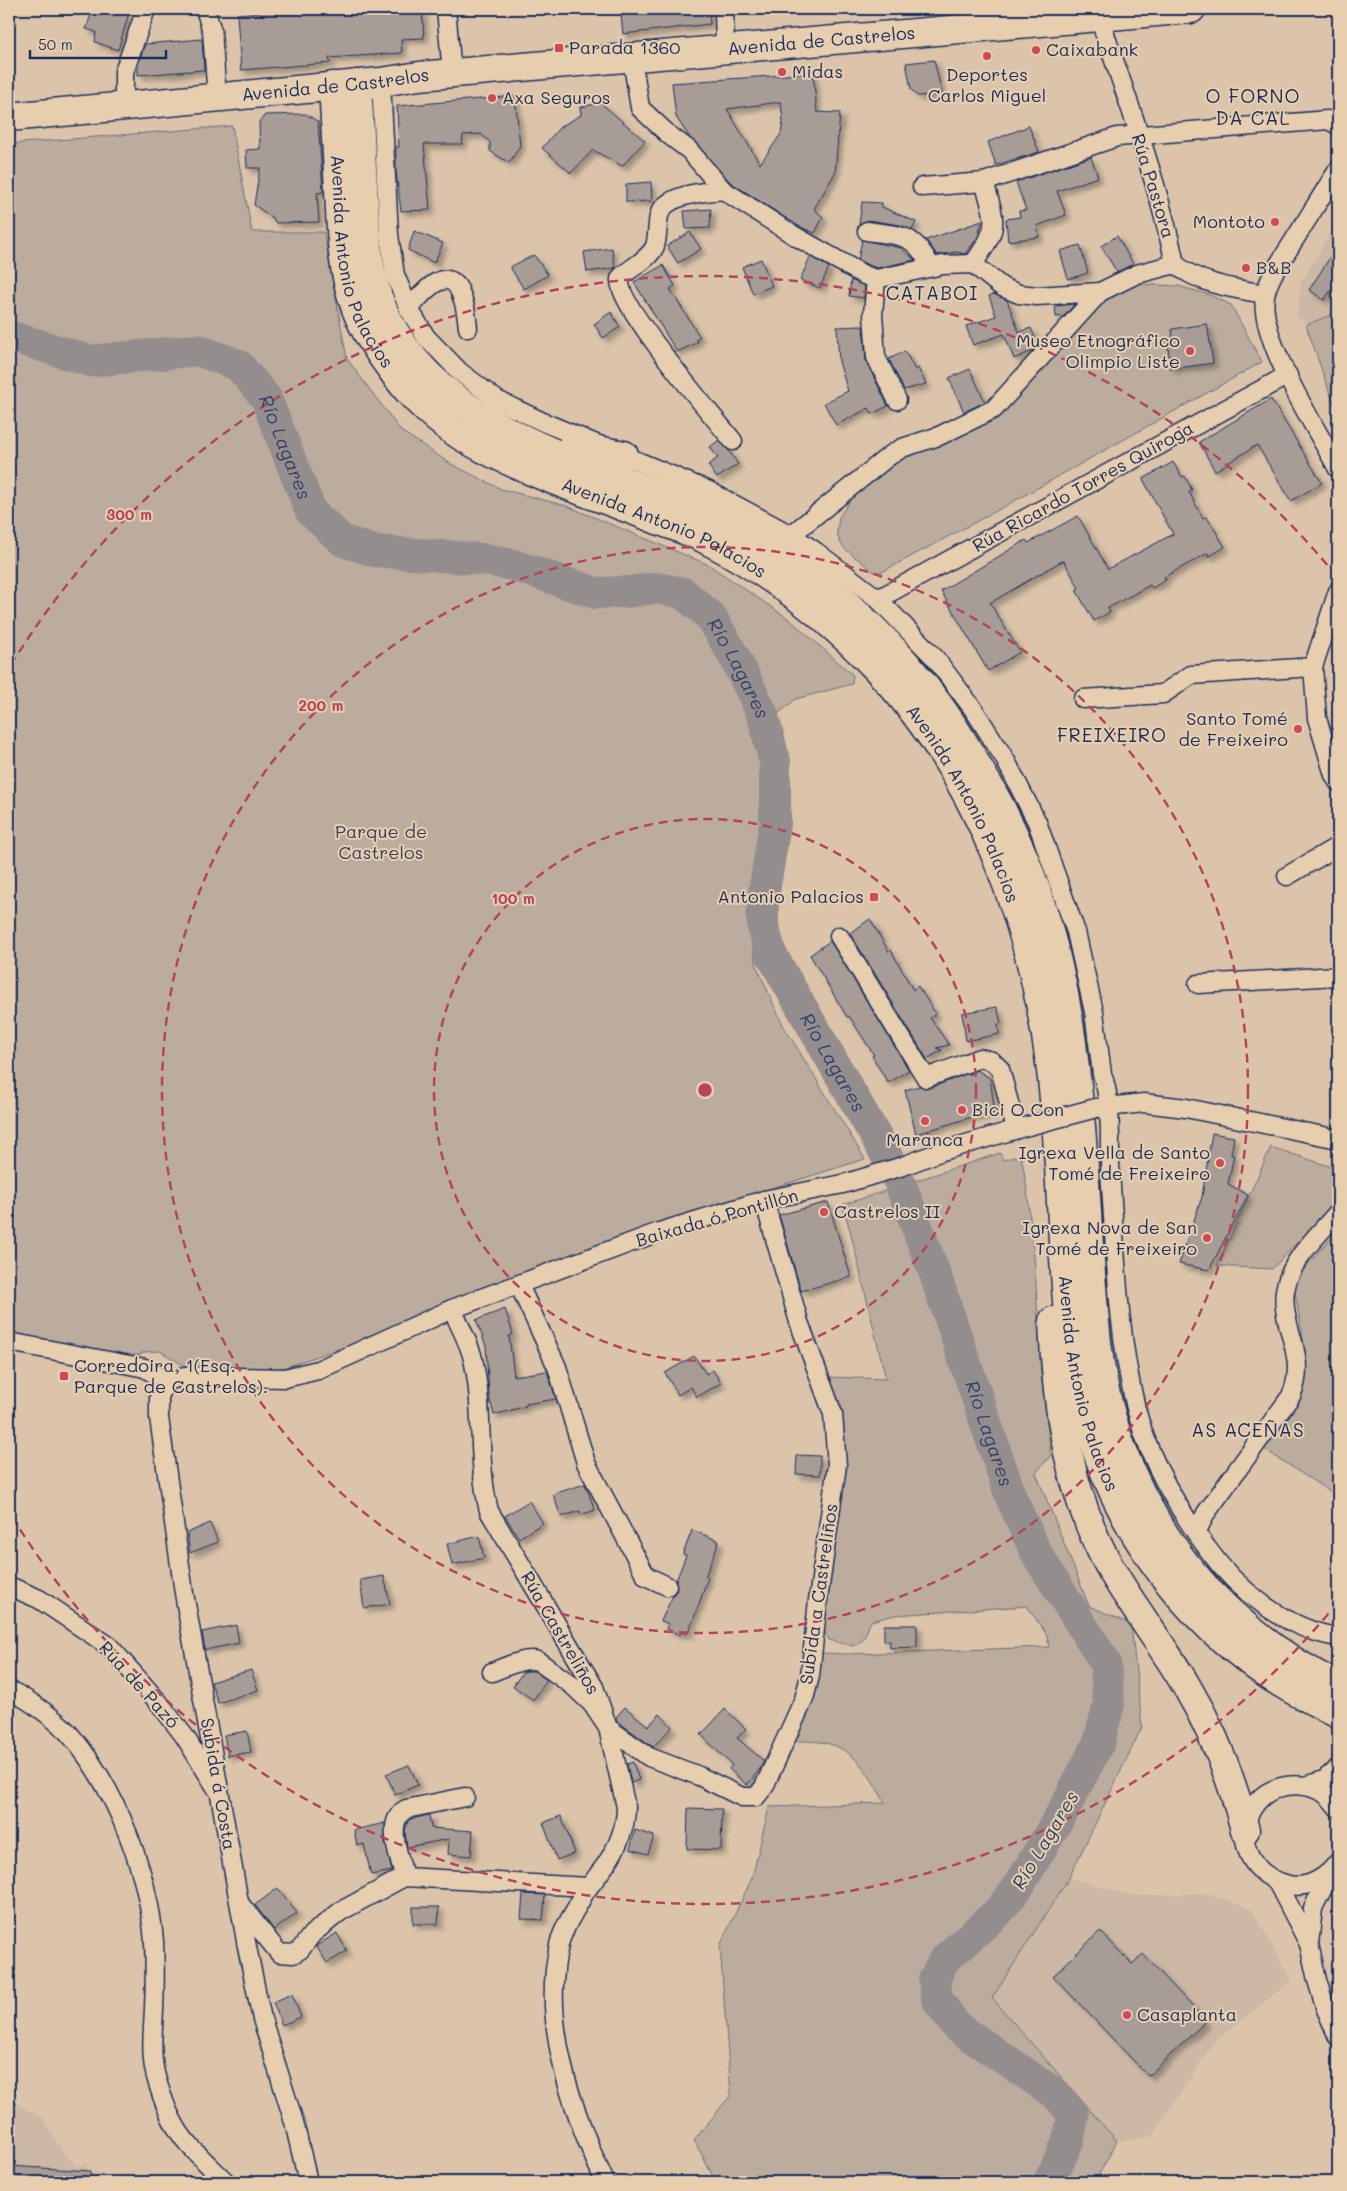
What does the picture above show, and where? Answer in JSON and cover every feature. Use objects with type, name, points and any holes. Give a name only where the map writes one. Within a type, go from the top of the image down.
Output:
[{"type":"main road","name":"Avenida de Castrelos","points":[[9,117],[218,98],[452,73],[725,50],[1097,13],[1191,9]]},
{"type":"main road","name":"Avenida Antonio Palacios","points":[[357,84],[366,251],[379,299],[396,332],[418,364],[446,393],[481,417],[556,453],[708,513],[783,556],[818,582],[873,629],[924,684],[962,739],[996,799],[1018,846],[1036,890],[1062,982],[1070,1024],[1080,1110],[1094,1321],[1108,1402],[1128,1466],[1150,1510],[1178,1555],[1218,1601],[1239,1622],[1274,1650],[1310,1672],[1338,1686]]},
{"type":"main road","name":"Avenida Antonio Palacios","points":[[357,84],[342,255],[354,305],[374,345],[401,384],[430,413],[470,442],[535,471],[701,537],[769,576],[825,620],[879,670],[920,721],[940,751],[977,814],[1000,864],[1026,944],[1037,987],[1050,1067],[1070,1332],[1079,1390],[1096,1452],[1108,1484],[1123,1513],[1168,1583],[1204,1622],[1248,1661],[1270,1676],[1338,1714]]},
{"type":"main road","points":[[556,453],[587,448],[624,455]]},
{"type":"main road","points":[[1062,1218],[1052,1281],[1056,1379],[1068,1460],[1091,1529],[1127,1597],[1187,1686],[1210,1729],[1226,1766],[1246,1830]]},
{"type":"street","points":[[124,106],[124,72],[145,12],[142,9]]},
{"type":"street","name":"Avenida de Castrelos","points":[[205,9],[212,31],[218,98]]},
{"type":"street","name":"Avenida de Castrelos","points":[[446,9],[452,73]]},
{"type":"street","points":[[724,9],[725,50]]},
{"type":"street","name":"Rúa Pastora","points":[[1097,13],[1138,134],[1169,235],[1175,264]]},
{"type":"street","points":[[632,58],[640,108],[688,150],[723,190],[795,236],[864,275],[876,279],[950,264],[973,264],[1002,287],[1019,294],[1038,296],[1100,292]]},
{"type":"street","points":[[357,84],[389,235],[395,275],[409,309],[426,337],[453,365],[497,400],[543,422],[708,490],[791,535],[816,551],[878,600],[935,658],[974,710],[1005,760],[1037,822],[1076,932],[1094,1012],[1102,1074],[1105,1083],[1102,1107],[1109,1163],[1124,1353],[1135,1405],[1149,1447],[1168,1489],[1196,1533],[1225,1572],[1266,1606],[1297,1624],[1338,1637]]},
{"type":"street","points":[[922,187],[984,182],[1117,137],[1328,120],[1338,125]]},
{"type":"street","points":[[1338,170],[1279,265],[1266,294],[1264,312],[1268,333],[1338,469]]},
{"type":"street","points":[[973,264],[990,240],[993,230],[994,216],[984,182]]},
{"type":"street","points":[[723,190],[687,194],[677,198],[662,209],[659,214],[656,242],[653,251],[641,264],[622,276],[620,280],[621,287],[631,308],[654,343],[733,441]]},
{"type":"street","points":[[867,232],[898,236],[913,241],[923,252],[931,267]]},
{"type":"street","points":[[791,535],[889,456],[902,448],[940,436],[994,409],[1100,292],[1137,274],[1175,264],[1186,273],[1235,289],[1266,294]]},
{"type":"street","points":[[876,279],[873,314],[876,357],[896,400]]},
{"type":"street","points":[[409,309],[431,285],[446,280],[455,284],[462,297],[468,328]]},
{"type":"street","name":"Rúa Ricardo Torres Quiroga","points":[[878,600],[1288,375]]},
{"type":"street","points":[[1338,591],[1313,667],[1317,718],[1332,751],[1338,782]]},
{"type":"street","points":[[1083,699],[1163,694],[1191,675],[1313,667]]},
{"type":"street","points":[[1287,876],[1338,846]]},
{"type":"street","points":[[839,936],[926,1078],[980,1058],[992,1061],[1000,1069],[1022,1128]]},
{"type":"street","points":[[1198,984],[1338,976]]},
{"type":"street","name":"Baixada ó Pontillón","points":[[166,1381],[185,1376],[285,1378],[318,1370],[452,1309],[659,1232],[764,1200],[851,1181],[1022,1128],[1102,1107],[1144,1103],[1186,1108],[1338,1139]]},
{"type":"street","name":"Subida a Castreliños","points":[[492,1672],[532,1659],[538,1661],[573,1686],[592,1704],[608,1728],[649,1757],[700,1776],[742,1797],[756,1797],[764,1787],[804,1699],[812,1668],[818,1600],[837,1466],[833,1414],[799,1322],[764,1200]]},
{"type":"street","points":[[1196,1533],[1206,1513],[1291,1396],[1295,1387],[1297,1377],[1296,1355],[1285,1292],[1296,1262],[1338,1212]]},
{"type":"street","points":[[519,1285],[557,1367],[586,1463],[646,1576],[667,1586]]},
{"type":"street","name":"Rúa Castreliños","points":[[452,1309],[472,1354],[476,1376],[484,1492],[489,1511],[594,1687],[608,1728],[626,1807],[626,1820],[619,1842],[599,1874],[588,1887],[559,1943],[553,1992],[561,2057],[585,2138],[605,2182]]},
{"type":"street","points":[[9,1342],[140,1367],[166,1381]]},
{"type":"street","name":"Subida á Costa","points":[[166,1381],[159,1397],[159,1418],[184,1593],[239,1904],[262,2019],[294,2122],[308,2182]]},
{"type":"street","name":"Rúa de Pazó","points":[[9,1586],[39,1599],[109,1646],[160,1704],[185,1736],[221,1794]]},
{"type":"street","points":[[9,1690],[19,1695],[72,1736],[113,1800],[147,1892],[154,1941],[152,2046],[155,2074],[166,2109],[183,2138],[226,2182]]},
{"type":"street","points":[[1334,1867],[1315,1882],[1296,1886],[1277,1882],[1264,1875],[1254,1864],[1248,1850],[1246,1830],[1252,1809],[1267,1793],[1286,1785],[1308,1785],[1324,1780],[1338,1768]]},
{"type":"street","points":[[1308,1785],[1327,1794],[1338,1808]]},
{"type":"street","points":[[404,1877],[394,1831],[395,1820],[400,1813],[406,1809],[465,1797]]},
{"type":"street","points":[[1309,1944],[1313,1908],[1334,1867]]},
{"type":"street","points":[[239,1904],[279,1953],[293,1954],[300,1950],[312,1934],[341,1911],[404,1877],[588,1887]]},
{"type":"street","points":[[1277,1882],[1309,1944],[1325,2007],[1338,2037]]},
{"type":"shaded area","points":[[1338,220],[1338,312],[1306,325],[1303,320],[1297,317],[1301,283]]},
{"type":"shaded area","name":"Casaplanta","points":[[1069,1878],[1134,1896],[1208,1893],[1252,1910],[1292,1980],[1213,2043],[1152,2137],[1117,2141],[992,1998]]},
{"type":"shaded area","points":[[9,2100],[42,2117],[62,2151],[77,2167],[85,2163],[96,2182],[9,2182]]},
{"type":"green space","name":"Parque de Castrelos","points":[[232,126],[252,232],[324,232],[347,359],[401,431],[451,464],[501,489],[567,506],[709,565],[789,619],[853,675],[852,684],[796,699],[756,732],[762,766],[764,818],[746,915],[757,967],[783,1025],[865,1159],[632,1232],[449,1301],[355,1343],[283,1368],[235,1369],[185,1366],[160,1351],[144,1352],[132,1358],[9,1336],[9,144]]},
{"type":"green space","points":[[1141,284],[1178,286],[1210,295],[1231,305],[1262,362],[1009,504],[882,572],[874,572],[844,548],[837,533],[839,517],[852,498],[889,458],[993,415],[1106,297],[1129,286]]},
{"type":"green space","points":[[1338,312],[1338,413],[1306,325]]},
{"type":"green space","points":[[1271,1147],[1338,1169],[1338,1200],[1272,1269],[1217,1266]]},
{"type":"green space","points":[[1000,1153],[1003,1160],[1021,1155],[1027,1189],[1035,1266],[1041,1374],[1051,1455],[1036,1473],[1089,1606],[1131,1624],[1142,1727],[1069,1878],[992,1998],[1117,2141],[1095,2182],[716,2182],[694,2140],[731,2095],[720,1946],[752,1878],[769,1807],[885,1803],[868,1774],[849,1753],[824,1743],[809,1741],[790,1742],[813,1694],[822,1653],[847,1654],[1049,1647],[1047,1635],[1027,1606],[895,1615],[871,1621],[863,1640],[853,1646],[829,1640],[822,1627],[843,1472],[844,1431],[827,1377],[886,1379],[850,1230],[842,1205]]},
{"type":"green space","points":[[1338,1230],[1338,1497],[1264,1449],[1302,1393],[1305,1377],[1305,1350],[1294,1286],[1301,1272]]},
{"type":"building","points":[[93,9],[115,9],[129,13],[118,50],[95,42],[96,32],[86,29]]},
{"type":"building","points":[[302,9],[422,9],[424,38],[401,39],[402,53],[329,58],[330,63],[241,70],[237,14]]},
{"type":"building","points":[[636,9],[709,9],[710,24],[623,34],[621,15],[637,13]]},
{"type":"building","points":[[202,39],[204,70],[138,75],[138,65],[145,44]]},
{"type":"building","points":[[934,60],[942,94],[917,96],[911,89],[906,63]]},
{"type":"building","points":[[813,73],[817,112],[840,113],[835,173],[814,209],[823,217],[815,233],[798,226],[730,182],[690,138],[676,117],[672,83]],"holes":[[[781,102],[783,122],[781,134],[760,164],[727,109]]]},
{"type":"building","points":[[515,96],[520,146],[509,163],[490,151],[490,142],[481,134],[463,135],[462,144],[424,144],[430,210],[401,211],[396,172],[396,147],[399,147],[397,106]]},
{"type":"building","points":[[601,103],[645,141],[622,166],[593,150],[571,173],[542,148],[560,127],[581,115],[580,107]]},
{"type":"building","points":[[306,114],[318,122],[323,192],[317,193],[319,222],[276,223],[273,218],[254,205],[260,168],[247,168],[246,150],[260,149],[259,122],[265,115]]},
{"type":"building","points":[[1029,126],[1039,152],[996,165],[988,142]]},
{"type":"building","points":[[1091,157],[1098,177],[1057,191],[1066,215],[1037,226],[1039,237],[1008,241],[1006,219],[1020,217],[1019,211],[1026,210],[1016,182]]},
{"type":"building","points":[[651,182],[652,201],[626,202],[626,184]]},
{"type":"building","points":[[862,202],[882,203],[882,207],[916,222],[912,230],[900,225],[868,220],[859,225]]},
{"type":"building","points":[[711,209],[710,228],[686,229],[684,211]]},
{"type":"building","points":[[982,221],[978,237],[965,254],[956,252],[937,255],[926,240]]},
{"type":"building","points":[[414,231],[443,243],[434,263],[408,250]]},
{"type":"building","points":[[690,232],[701,249],[678,263],[667,246]]},
{"type":"building","points":[[1117,236],[1133,264],[1117,272],[1101,246]]},
{"type":"building","points":[[862,240],[901,248],[915,260],[877,268],[868,265],[858,260]]},
{"type":"building","points":[[1080,245],[1088,273],[1068,279],[1060,251]]},
{"type":"building","points":[[1338,245],[1338,294],[1332,289],[1324,300],[1309,290]]},
{"type":"building","points":[[612,248],[615,268],[587,272],[584,252]]},
{"type":"building","points":[[534,255],[548,275],[524,289],[510,267]]},
{"type":"building","points":[[810,257],[829,267],[820,288],[800,280]]},
{"type":"building","points":[[761,259],[772,286],[753,294],[742,267]]},
{"type":"building","points":[[663,265],[675,286],[670,289],[700,337],[696,339],[698,342],[677,352],[634,282]]},
{"type":"building","points":[[851,280],[865,286],[864,298],[849,296]]},
{"type":"building","points":[[994,294],[1007,300],[1019,332],[1031,328],[1038,345],[1032,351],[1014,359],[1004,334],[973,345],[966,326],[996,316],[989,296]]},
{"type":"building","points":[[1075,304],[1064,316],[1056,317],[1055,306]]},
{"type":"building","points":[[611,312],[620,327],[603,338],[594,324]]},
{"type":"building","name":"Museo Etnográfico Olimpio Liste","points":[[1207,324],[1213,363],[1171,369],[1167,340],[1173,339],[1172,329]]},
{"type":"building","points":[[863,326],[866,361],[888,406],[872,414],[869,408],[836,425],[824,403],[848,391],[839,362],[837,327]]},
{"type":"building","points":[[905,351],[915,370],[918,368],[926,384],[904,390],[889,359]]},
{"type":"building","points":[[970,369],[985,402],[964,412],[949,378]]},
{"type":"building","points":[[1271,399],[1322,483],[1291,501],[1257,445],[1215,471],[1199,442]]},
{"type":"building","points":[[719,440],[738,464],[717,478],[708,465],[718,458],[710,447]]},
{"type":"building","points":[[1173,462],[1182,477],[1185,476],[1192,490],[1189,492],[1203,518],[1207,517],[1225,547],[1208,557],[1208,553],[1164,577],[1166,580],[1152,588],[1150,585],[1108,608],[1110,612],[1094,621],[1076,590],[1079,588],[1064,561],[1060,562],[990,603],[1020,652],[988,671],[941,591],[1026,540],[1028,543],[1078,516],[1108,569],[1173,534],[1143,479]]},
{"type":"building","points":[[870,919],[889,952],[891,950],[913,990],[918,986],[936,1014],[930,1018],[949,1045],[936,1048],[942,1050],[927,1059],[850,933]]},
{"type":"building","points":[[830,941],[909,1070],[888,1083],[872,1056],[874,1055],[849,1016],[847,1017],[810,955]]},
{"type":"building","points":[[997,1007],[1001,1023],[998,1024],[999,1034],[966,1041],[962,1013]]},
{"type":"building","points":[[977,1070],[990,1078],[995,1113],[969,1118],[916,1134],[905,1090],[919,1086],[930,1088],[969,1073],[970,1075],[970,1073]]},
{"type":"building","name":"Igrexa Nova de San Tomé de Freixeiro","points":[[1212,1133],[1234,1137],[1231,1155],[1234,1155],[1228,1184],[1248,1195],[1209,1270],[1179,1264],[1202,1197]]},
{"type":"building","points":[[828,1202],[851,1277],[801,1291],[779,1215]]},
{"type":"building","points":[[505,1309],[513,1334],[509,1336],[514,1376],[547,1371],[556,1399],[526,1404],[526,1406],[494,1415],[489,1396],[486,1346],[476,1320]]},
{"type":"building","points":[[694,1356],[706,1374],[713,1370],[721,1383],[697,1397],[691,1387],[678,1395],[665,1373]]},
{"type":"building","points":[[797,1455],[820,1456],[820,1475],[796,1474]]},
{"type":"building","points":[[585,1484],[595,1510],[581,1515],[580,1511],[561,1517],[553,1494]]},
{"type":"building","points":[[529,1501],[543,1523],[519,1538],[505,1516]]},
{"type":"building","points":[[210,1523],[218,1542],[190,1553],[187,1533]]},
{"type":"building","points":[[692,1530],[719,1541],[705,1577],[708,1578],[694,1618],[687,1634],[681,1632],[680,1635],[667,1629],[669,1624],[661,1621],[677,1590],[676,1581],[686,1555],[683,1554]]},
{"type":"building","points":[[479,1536],[484,1558],[452,1565],[447,1544]]},
{"type":"building","points":[[384,1576],[390,1604],[364,1608],[360,1580]]},
{"type":"building","points":[[236,1625],[239,1643],[205,1650],[202,1632]]},
{"type":"building","points":[[884,1625],[917,1625],[917,1647],[890,1648],[890,1641],[884,1641]]},
{"type":"building","points":[[251,1670],[258,1690],[218,1703],[211,1682]]},
{"type":"building","points":[[534,1671],[547,1680],[533,1700],[513,1686],[523,1672]]},
{"type":"building","points":[[625,1707],[648,1726],[660,1714],[672,1727],[653,1747],[617,1721],[616,1717]]},
{"type":"building","points":[[725,1709],[746,1729],[737,1738],[764,1761],[747,1785],[729,1769],[732,1765],[701,1735]]},
{"type":"building","points":[[247,1731],[251,1752],[228,1756],[224,1735]]},
{"type":"building","points":[[633,1762],[639,1780],[631,1783],[627,1764]]},
{"type":"building","points":[[409,1765],[418,1785],[395,1795],[386,1774]]},
{"type":"building","points":[[688,1808],[722,1809],[721,1850],[687,1849]]},
{"type":"building","points":[[429,1815],[431,1828],[473,1831],[471,1856],[448,1854],[449,1839],[407,1847],[405,1831],[408,1821]]},
{"type":"building","points":[[561,1816],[575,1853],[557,1860],[543,1823]]},
{"type":"building","points":[[385,1823],[385,1842],[392,1871],[371,1875],[364,1844],[357,1846],[354,1830]]},
{"type":"building","points":[[635,1830],[654,1836],[648,1854],[630,1849]]},
{"type":"building","points":[[278,1888],[297,1913],[274,1930],[255,1905]]},
{"type":"building","points":[[523,1894],[545,1895],[543,1920],[521,1919]]},
{"type":"building","points":[[413,1907],[439,1907],[438,1924],[413,1924]]},
{"type":"building","points":[[1100,1931],[1132,1964],[1143,1954],[1206,2021],[1148,2076],[1053,1976]]},
{"type":"building","points":[[337,1933],[347,1951],[327,1963],[316,1946]]},
{"type":"building","points":[[292,1994],[301,2017],[282,2025],[273,2002]]},
{"type":"building","points":[[9,2166],[90,2171],[90,2182],[9,2182]]},
{"type":"waterway","name":"Río Lagares","points":[[9,336],[91,361],[198,350],[238,365],[266,398],[311,512],[343,541],[374,551],[481,559],[513,565],[596,593],[627,592],[656,588],[683,593],[711,617],[735,658],[762,713],[775,762],[775,824],[763,898],[763,926],[771,954],[884,1151],[900,1183],[935,1274],[1011,1497],[1036,1553],[1105,1662],[1109,1704],[1099,1742],[1062,1813],[1018,1887],[999,1911],[944,1960],[934,1980],[937,1999],[957,2027],[1056,2094],[1073,2114],[1069,2139],[1049,2182]]},
{"type":"place","name":"Parada 1360","points":[[559,48]]},
{"type":"place","name":"Caixabank","points":[[1036,50]]},
{"type":"place","name":"Deportes Carlos Miguel","points":[[987,56]]},
{"type":"place","name":"Midas","points":[[782,72]]},
{"type":"place","name":"Axa Seguros","points":[[492,98]]},
{"type":"place","name":"Montoto","points":[[1275,222]]},
{"type":"place","name":"B&B","points":[[1246,268]]},
{"type":"place","name":"Museo Etnográfico Olimpio Liste","points":[[1190,351]]},
{"type":"place","name":"Santo Tomé de Freixeiro","points":[[1298,729]]},
{"type":"place","name":"Antonio Palacios","points":[[874,897]]},
{"type":"place","name":"Bici O Con","points":[[962,1110]]},
{"type":"place","name":"Maranca","points":[[925,1121]]},
{"type":"place","name":"Igrexa Vella de Santo Tomé de Freixeiro","points":[[1220,1163]]},
{"type":"place","name":"Castrelos II","points":[[824,1212]]},
{"type":"place","name":"Igrexa Nova de San Tomé de Freixeiro","points":[[1207,1238]]},
{"type":"place","name":"Corredoira, 1(Esq. Parque de Castrelos).","points":[[64,1376]]},
{"type":"place","name":"Casaplanta","points":[[1127,2015]]},
{"type":"district","name":"O FORNO DA CAL","points":[[1253,107]]},
{"type":"district","name":"CATABOI","points":[[932,293]]},
{"type":"district","name":"FREIXEIRO","points":[[1112,735]]},
{"type":"district","name":"AS ACEÑAS","points":[[1248,1430]]}]
